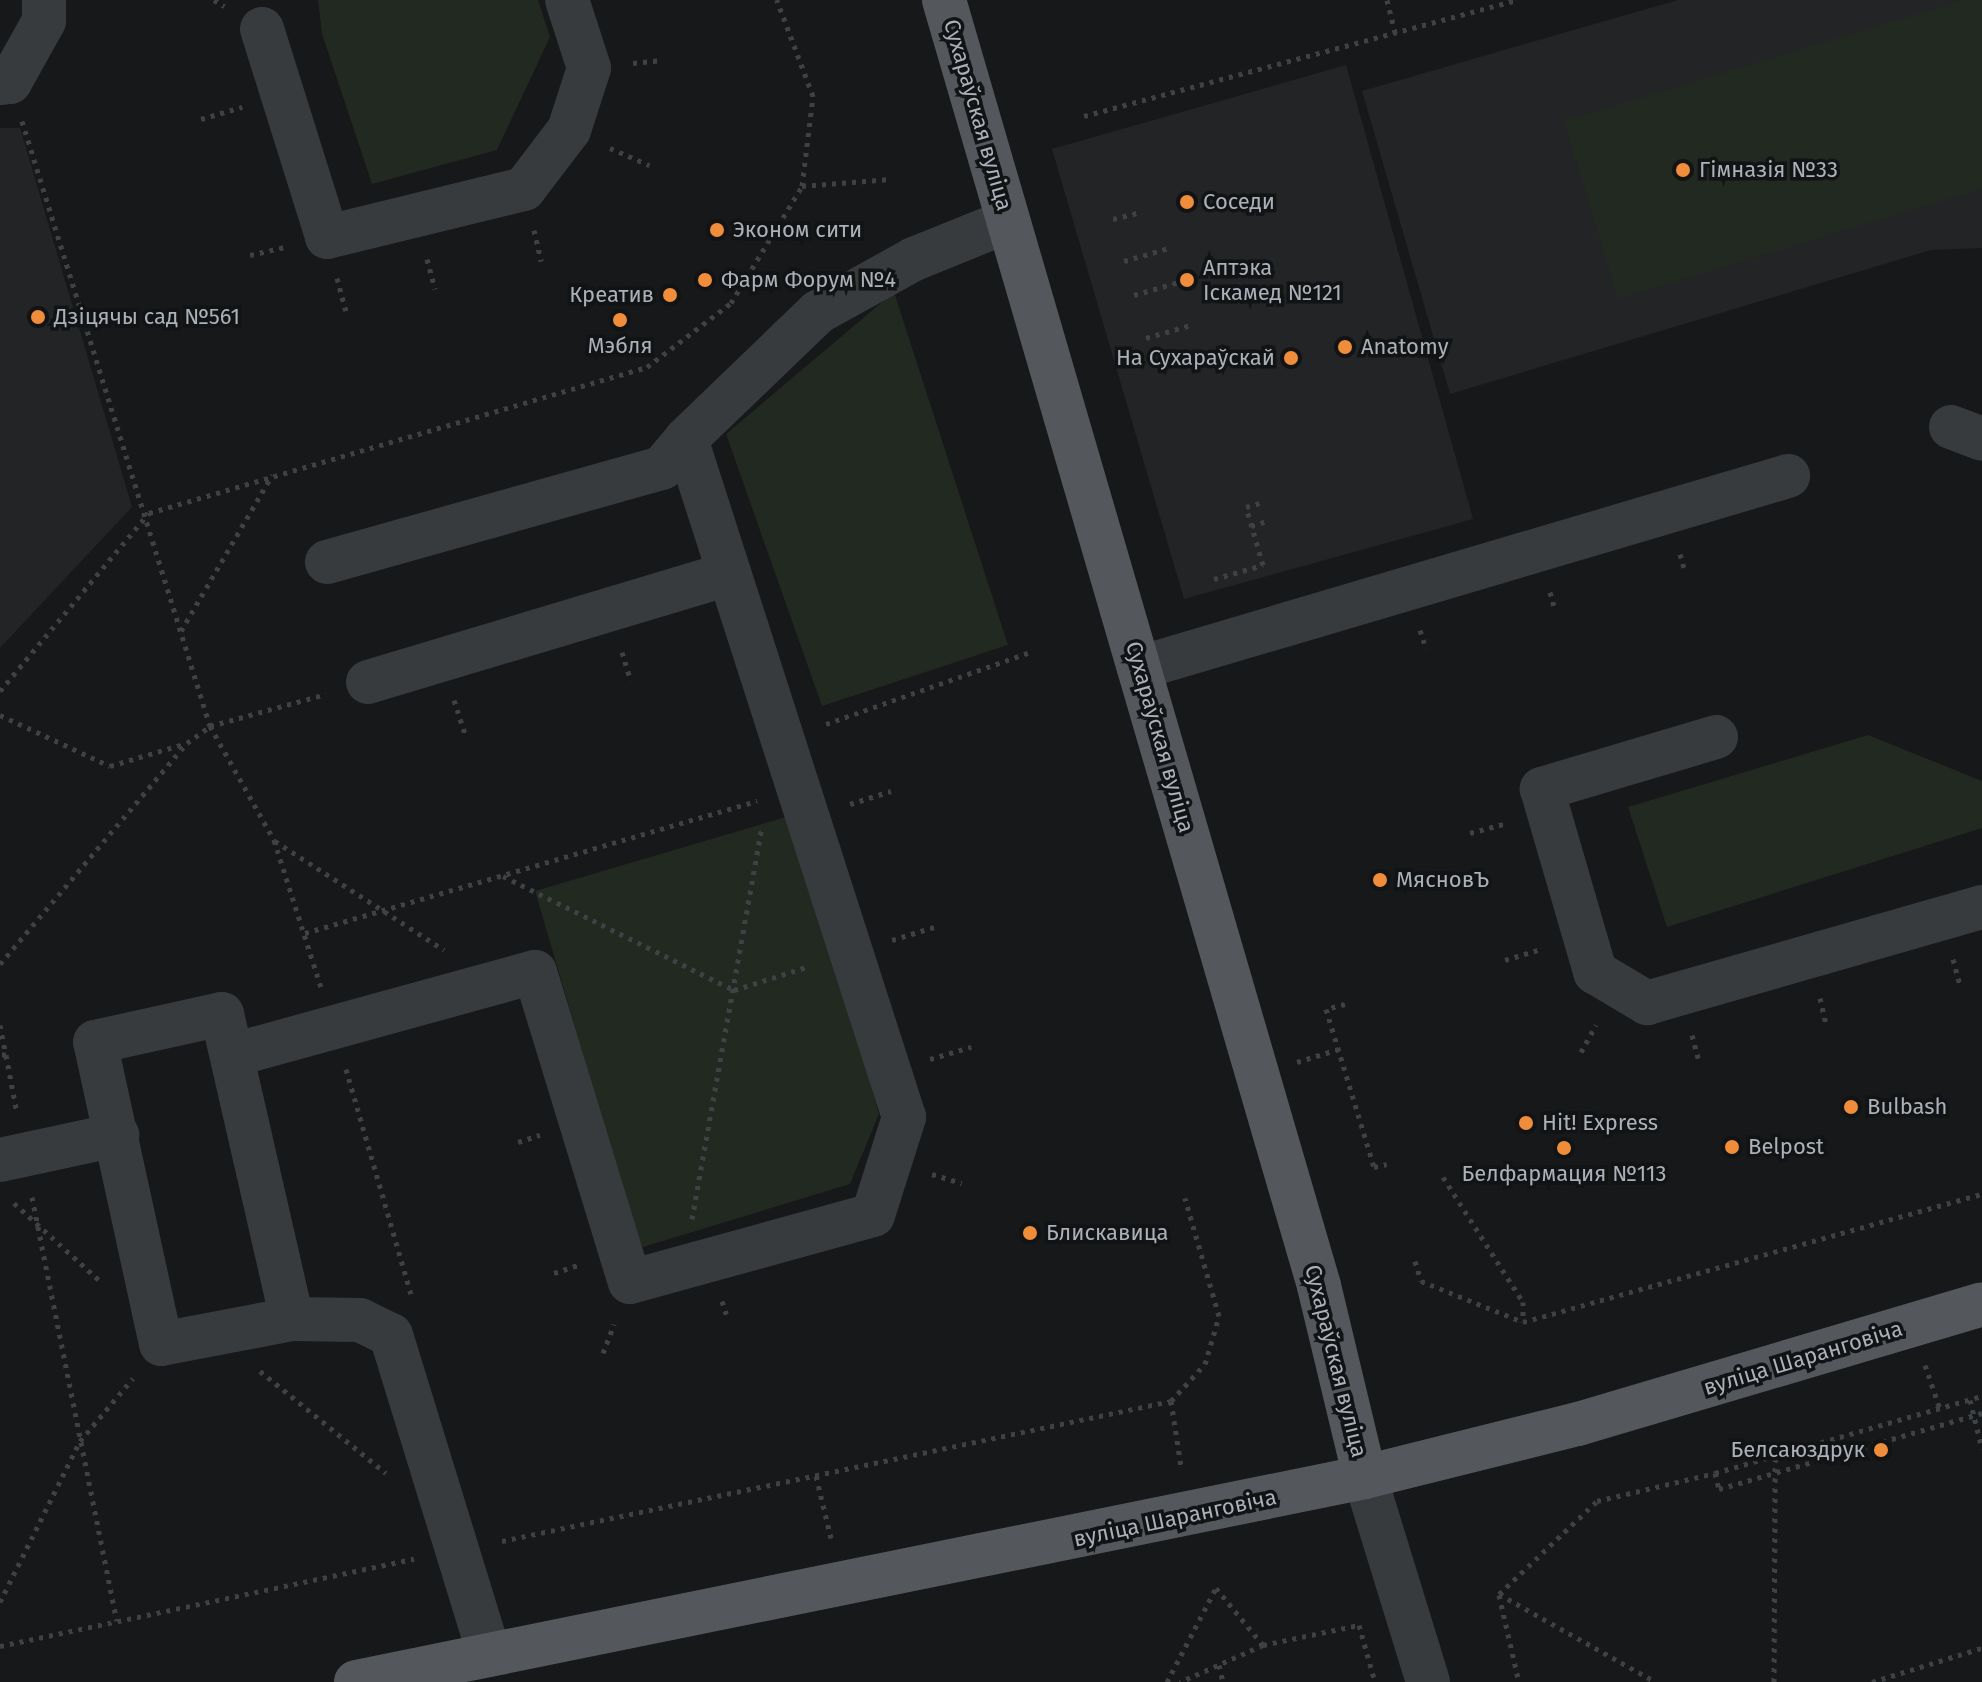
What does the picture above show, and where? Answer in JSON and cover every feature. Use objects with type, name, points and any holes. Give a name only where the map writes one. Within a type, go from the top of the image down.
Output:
[{"type":"main road","name":"Сухараўская вуліца","points":[[944,0],[1319,1286],[1365,1477]]},
{"type":"main road","name":"вуліца Шаранговіча","points":[[356,1682],[1365,1477],[1578,1424],[1982,1304]]},
{"type":"street","points":[[5,82],[44,21],[44,0]]},
{"type":"street","points":[[262,29],[327,237],[524,189],[569,130],[589,68],[567,0]]},
{"type":"street","points":[[327,562],[662,468],[686,439],[818,312],[914,259],[1008,221]]},
{"type":"street","points":[[233,1055],[333,1025],[535,972],[630,1282],[873,1215],[904,1117],[854,952],[686,439]]},
{"type":"street","points":[[1139,668],[1788,476]]},
{"type":"street","points":[[368,682],[729,574]]},
{"type":"street","points":[[1716,737],[1542,789],[1595,972],[1647,1003],[1982,907]]},
{"type":"street","points":[[292,1319],[222,1014],[95,1042],[161,1344],[292,1319],[360,1320],[391,1335],[489,1654]]},
{"type":"street","points":[[13,1157],[117,1135]]},
{"type":"street","points":[[1365,1477],[1428,1682]]},
{"type":"path","points":[[0,691],[149,513],[647,367],[731,303],[802,186],[813,96],[777,0]]},
{"type":"path","points":[[1387,0],[1395,33]]},
{"type":"path","points":[[1084,116],[1517,0]]},
{"type":"path","points":[[5,82],[149,513],[210,726],[274,840],[333,1025],[416,1310]]},
{"type":"path","points":[[802,186],[891,179]]},
{"type":"path","points":[[1113,219],[1142,212]]},
{"type":"path","points":[[1124,261],[1169,248]]},
{"type":"path","points":[[1134,295],[1179,282]]},
{"type":"path","points":[[1146,338],[1191,325]]},
{"type":"path","points":[[1154,366],[1200,353]]},
{"type":"path","points":[[181,632],[272,475]]},
{"type":"path","points":[[1214,579],[1263,565],[1246,507],[1260,503]]},
{"type":"path","points":[[1251,526],[1264,522]]},
{"type":"path","points":[[0,964],[187,743],[210,726],[368,682]]},
{"type":"path","points":[[0,715],[110,766],[187,743]]},
{"type":"path","points":[[305,933],[767,798]]},
{"type":"path","points":[[274,840],[379,912],[501,983]]},
{"type":"path","points":[[502,876],[734,990],[854,952]]},
{"type":"path","points":[[1345,1004],[1326,1009],[1374,1167],[1387,1164]]},
{"type":"path","points":[[0,1025],[13,1157],[34,1214],[117,1621]]},
{"type":"path","points":[[1443,1177],[1523,1302],[1523,1322]]},
{"type":"path","points":[[1415,1261],[1421,1281],[1523,1322],[1982,1194]]},
{"type":"path","points":[[0,1195],[34,1214],[108,1290]]},
{"type":"path","points":[[0,1646],[1171,1401],[1205,1364],[1219,1316],[1185,1198]]},
{"type":"path","points":[[214,1334],[393,1478]]},
{"type":"path","points":[[0,1602],[80,1441],[161,1344]]},
{"type":"path","points":[[1499,1594],[1597,1501],[1715,1473],[1982,1396]]},
{"type":"path","points":[[1970,1400],[1982,1449]]},
{"type":"path","points":[[1171,1401],[1187,1465]]},
{"type":"path","points":[[1715,1473],[1719,1489],[1982,1413]]},
{"type":"path","points":[[1774,1682],[1779,1472],[1775,1456]]},
{"type":"path","points":[[816,1476],[829,1539]]},
{"type":"path","points":[[1167,1682],[1216,1588],[1263,1645]]},
{"type":"path","points":[[1499,1594],[1519,1682]]},
{"type":"path","points":[[1499,1594],[1656,1682]]},
{"type":"path","points":[[1180,1682],[1263,1645],[1359,1625],[1375,1682]]},
{"type":"path","points":[[1872,1682],[1979,1649],[1982,1656]]},
{"type":"path","points":[[1219,1665],[1223,1682]]},
{"type":"shaded area","points":[[318,0],[538,0],[550,37],[497,150],[372,184],[322,34]]},
{"type":"shaded area","name":"Гімназія №33","points":[[1678,0],[1982,0],[1982,248],[1931,250],[1450,394],[1362,91]]},
{"type":"shaded area","points":[[1963,0],[1982,0],[1982,189],[1618,299],[1564,121]]},
{"type":"shaded area","points":[[1346,65],[1473,519],[1184,599],[1052,149]]},
{"type":"shaded area","name":"Дзіцячы сад №561","points":[[0,128],[20,128],[132,507],[0,648]]},
{"type":"shaded area","points":[[894,292],[1008,645],[822,706],[726,434]]},
{"type":"shaded area","points":[[1868,735],[1982,781],[1982,828],[1667,927],[1628,807]]},
{"type":"shaded area","points":[[796,814],[879,1114],[850,1184],[640,1248],[535,891]]},
{"type":"place","name":"Гімназія №33","points":[[1683,170]]},
{"type":"place","name":"Соседи","points":[[1187,202]]},
{"type":"place","name":"Эконом сити","points":[[717,230]]},
{"type":"place","name":"Фарм Форум №4","points":[[705,280]]},
{"type":"place","name":"Аптэка Іскамед №121","points":[[1187,280]]},
{"type":"place","name":"Креатив","points":[[670,295]]},
{"type":"place","name":"Дзіцячы сад №561","points":[[38,317]]},
{"type":"place","name":"Мэбля","points":[[620,320]]},
{"type":"place","name":"Anatomy","points":[[1345,347]]},
{"type":"place","name":"На Сухараўскай","points":[[1291,358]]},
{"type":"place","name":"МясновЪ","points":[[1380,880]]},
{"type":"place","name":"Bulbash","points":[[1851,1107]]},
{"type":"place","name":"Hit! Express","points":[[1526,1123]]},
{"type":"place","name":"Belpost","points":[[1732,1147]]},
{"type":"place","name":"Белфармация №113","points":[[1564,1148]]},
{"type":"place","name":"Блискавица","points":[[1030,1233]]},
{"type":"place","name":"Белсаюздрук","points":[[1881,1450]]}]
